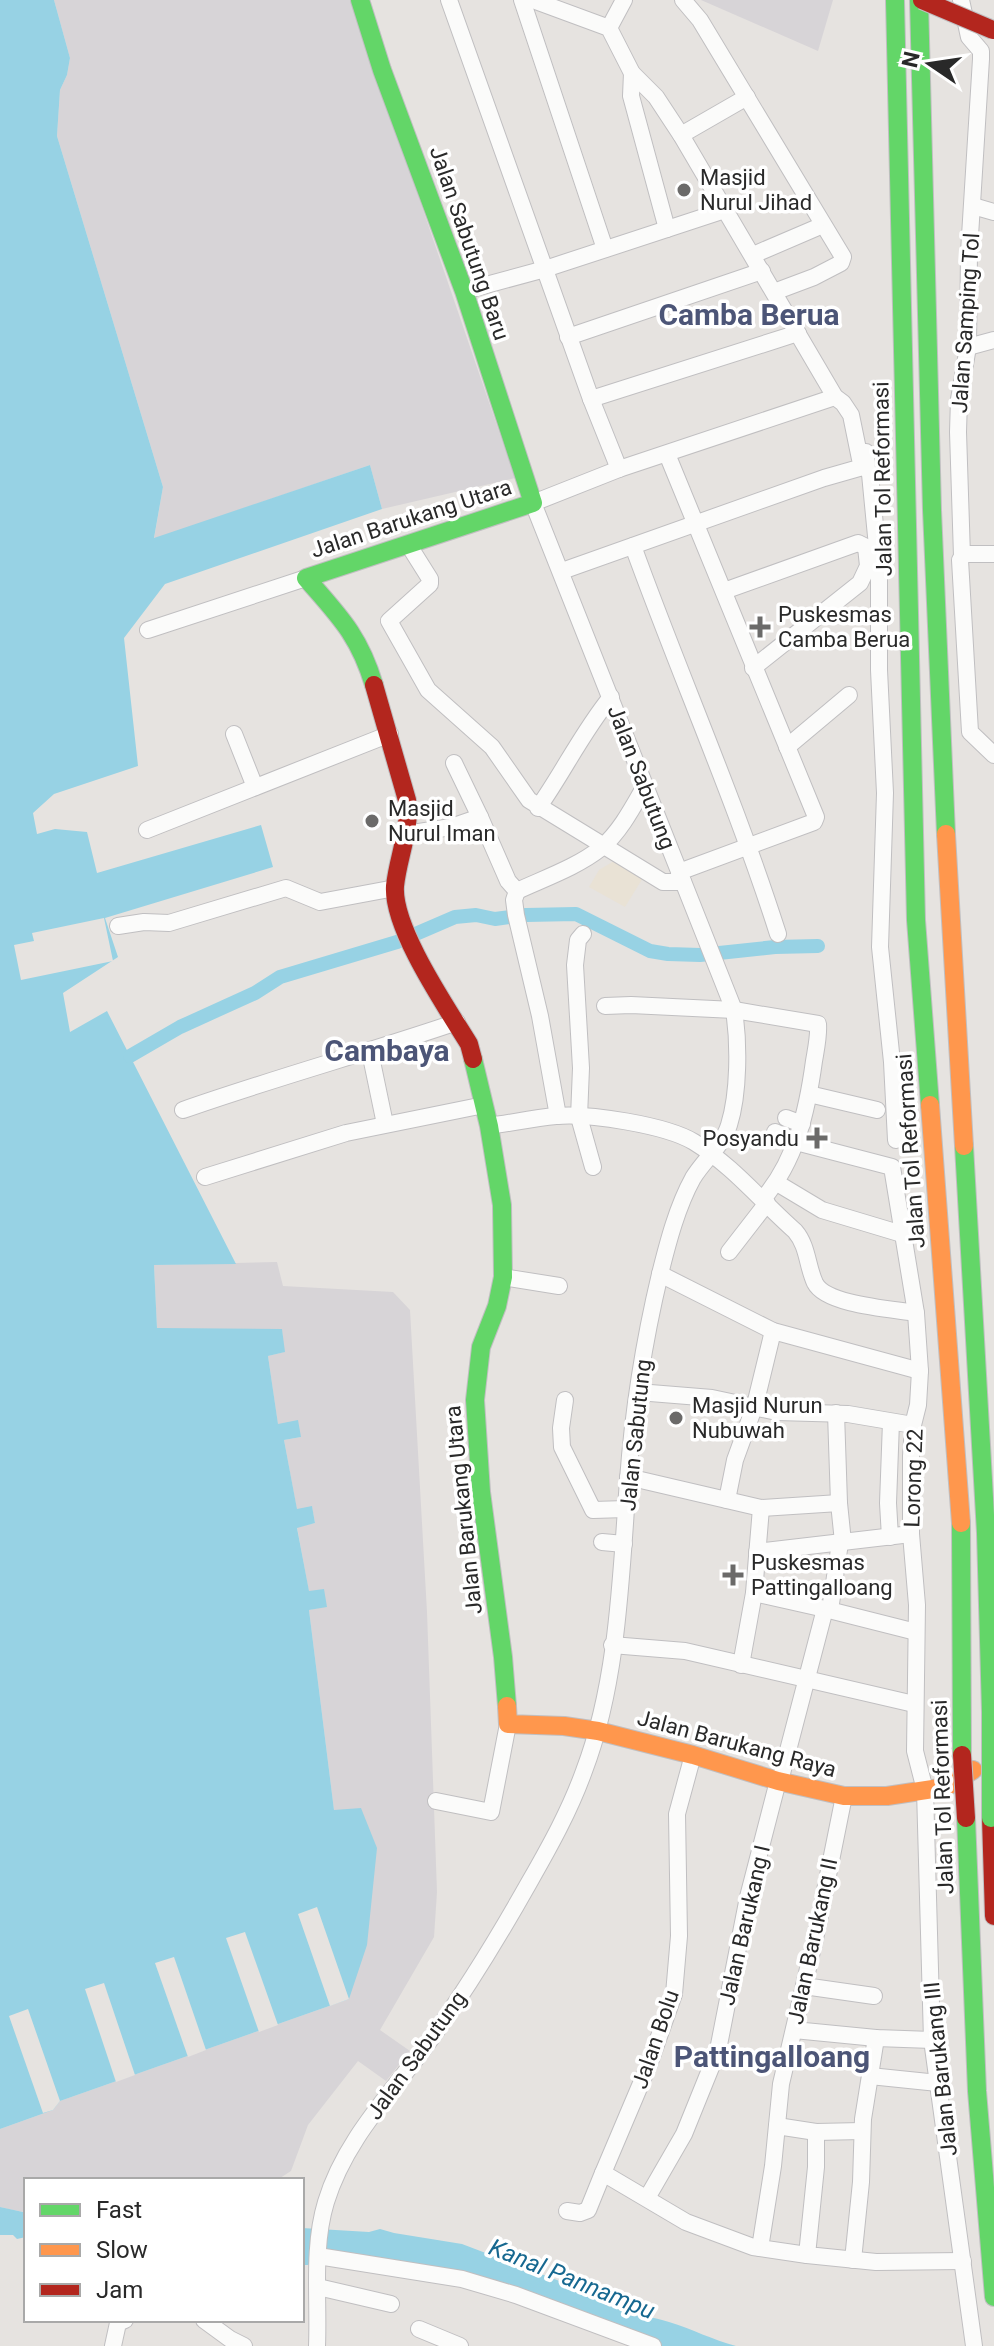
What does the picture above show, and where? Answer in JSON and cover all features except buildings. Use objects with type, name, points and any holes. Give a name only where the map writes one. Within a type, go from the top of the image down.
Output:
[{"type":"main road","name":"Jalan Sabutung Baru","points":[[360,0],[464,291],[533,503]]},
{"type":"main road","points":[[876,0],[906,508]]},
{"type":"main road","name":"Jalan Tol Reformasi","points":[[895,0],[916,920],[962,1532],[962,1755],[977,2091],[994,2295]]},
{"type":"main road","points":[[993,30],[921,0],[932,525],[949,916],[986,1517],[994,1916]]},
{"type":"main road","name":"Jalan Barukang Utara","points":[[508,1724],[503,1657],[481,1492],[475,1400],[481,1347],[497,1306],[503,1277],[502,1205],[489,1126],[469,1044],[420,964],[397,905],[395,888],[409,816],[407,800],[390,734],[361,645],[306,578],[533,503]]},
{"type":"main road","name":"Jalan Barukang Raya","points":[[508,1724],[598,1731],[844,1796],[887,1796],[946,1787],[994,1756]]},
{"type":"street","points":[[449,0],[568,337],[619,469]]},
{"type":"street","points":[[522,0],[605,249]]},
{"type":"street","points":[[533,0],[609,28],[632,73],[656,97],[681,135],[837,398],[851,415],[861,464],[859,468],[562,571]]},
{"type":"street","points":[[609,28],[624,0]]},
{"type":"street","points":[[683,0],[700,20],[843,257],[836,267],[774,292]]},
{"type":"street","name":"Jalan Samping Tol","points":[[961,0],[969,37],[981,51],[968,347],[959,399],[960,560],[970,732],[994,755]]},
{"type":"street","points":[[632,73],[631,96],[667,229]]},
{"type":"street","points":[[681,135],[747,97]]},
{"type":"street","points":[[973,206],[994,212]]},
{"type":"street","points":[[464,291],[545,269],[725,210]]},
{"type":"street","points":[[753,255],[816,228]]},
{"type":"street","points":[[568,337],[762,271]]},
{"type":"street","points":[[591,399],[798,333]]},
{"type":"street","points":[[968,347],[994,340]]},
{"type":"street","points":[[533,503],[619,469],[837,398],[853,400],[861,408],[879,567],[879,670],[885,793],[880,947],[892,1062],[896,1140]]},
{"type":"street","points":[[408,544],[430,579],[430,584],[390,619],[390,623],[428,690],[492,747],[518,787],[538,808],[663,882],[681,877],[816,820],[667,454]]},
{"type":"street","name":"Jalan Sabutung","points":[[317,2346],[318,2255],[332,2184],[349,2148],[429,2042],[499,1936],[558,1830],[584,1774],[598,1731],[612,1645],[642,1359],[660,1274],[687,1191],[724,1136],[732,1112],[737,1063],[734,1010],[533,503]]},
{"type":"street","points":[[724,591],[858,543],[866,547],[868,566],[860,583],[753,668]]},
{"type":"street","points":[[633,546],[750,846],[778,934]]},
{"type":"street","points":[[962,556],[994,554]]},
{"type":"street","points":[[148,630],[306,578]]},
{"type":"street","points":[[787,747],[849,695]]},
{"type":"street","points":[[538,808],[596,715],[611,697]]},
{"type":"street","points":[[234,734],[255,787]]},
{"type":"street","points":[[147,830],[390,734]]},
{"type":"street","points":[[454,763],[508,881],[517,891]]},
{"type":"street","points":[[558,1116],[514,900],[517,891],[571,866],[604,846],[645,786]]},
{"type":"street","points":[[406,834],[451,827],[480,817]]},
{"type":"street","points":[[118,926],[144,922],[169,923],[286,888],[320,902],[395,888]]},
{"type":"street","points":[[583,934],[578,940],[575,965],[581,1068],[579,1117],[593,1167]]},
{"type":"street","points":[[605,1006],[734,1010],[818,1024],[809,1094],[794,1121],[796,1142],[769,1206],[729,1252]]},
{"type":"street","points":[[183,1110],[457,1022]]},
{"type":"street","points":[[370,1052],[385,1124]]},
{"type":"street","points":[[809,1094],[877,1110]]},
{"type":"street","points":[[205,1177],[293,1148],[385,1124],[484,1105]]},
{"type":"street","points":[[489,1126],[558,1116],[679,1133],[711,1154],[801,1238],[814,1281],[825,1294],[863,1305],[916,1313]]},
{"type":"street","points":[[775,1132],[796,1142]]},
{"type":"street","name":"Lorong 22","points":[[796,1142],[892,1167],[916,1313],[920,1371],[913,1425],[911,1534],[917,1605],[915,1751],[925,1790]]},
{"type":"street","points":[[777,1183],[822,1210],[902,1234]]},
{"type":"street","points":[[660,1274],[773,1331],[920,1371]]},
{"type":"street","points":[[503,1277],[559,1286]]},
{"type":"street","points":[[727,1500],[735,1460],[755,1405],[773,1331]]},
{"type":"street","points":[[638,1392],[712,1398],[777,1412],[836,1413],[913,1425]]},
{"type":"street","points":[[565,1400],[560,1437],[562,1447],[593,1510],[626,1509]]},
{"type":"street","name":"Jalan Barukang I","points":[[647,2198],[684,2134],[718,2050],[748,1897],[828,1609],[842,1543],[836,1413]]},
{"type":"street","points":[[890,1537],[891,1422]]},
{"type":"street","points":[[628,1477],[761,1508],[839,1503]]},
{"type":"street","points":[[741,1665],[754,1593],[761,1508]]},
{"type":"street","points":[[757,1552],[911,1534]]},
{"type":"street","points":[[602,1542],[624,1544]]},
{"type":"street","points":[[754,1593],[916,1632]]},
{"type":"street","points":[[612,1645],[685,1651],[914,1704]]},
{"type":"street","points":[[436,1801],[491,1812],[508,1724]]},
{"type":"street","name":"Jalan Bolu","points":[[567,2211],[580,2213],[588,2210],[650,2062],[674,1994],[679,1936],[677,1814],[693,1755]]},
{"type":"street","name":"Jalan Barukang III","points":[[925,1790],[932,2040],[974,2346]]},
{"type":"street","name":"Jalan Barukang II","points":[[760,2248],[781,2084],[844,1796]]},
{"type":"street","points":[[804,1986],[874,1996]]},
{"type":"street","points":[[794,2030],[932,2040]]},
{"type":"street","points":[[853,2260],[861,2182],[862,2131],[876,2038]]},
{"type":"street","points":[[870,2076],[938,2083]]},
{"type":"street","points":[[777,2126],[816,2132],[862,2131]]},
{"type":"street","points":[[807,2255],[816,2167],[816,2132]]},
{"type":"street","points":[[603,2173],[686,2222],[760,2248],[853,2260],[963,2261]]},
{"type":"street","points":[[318,2255],[462,2279],[516,2295],[653,2346]]},
{"type":"street","points":[[318,2287],[391,2304]]},
{"type":"street","points":[[113,2346],[120,2322]]},
{"type":"street","points":[[207,2322],[244,2346]]},
{"type":"street","points":[[419,2329],[460,2346]]},
{"type":"shaded area","points":[[54,0],[351,0],[515,478],[382,509],[370,465],[154,539],[163,487],[57,136],[60,90],[70,58]]},
{"type":"shaded area","points":[[701,0],[833,0],[818,51]]},
{"type":"shaded area","points":[[619,858],[646,873],[625,907],[589,887],[599,870]]},
{"type":"shaded area","points":[[277,1262],[283,1286],[393,1292],[410,1310],[427,1612],[437,1892],[434,1937],[380,2030],[410,2051],[386,2081],[358,2061],[308,2125],[291,2171],[280,2178],[24,2178],[24,2212],[0,2207],[0,2129],[53,2110],[60,2101],[349,1999],[334,1810],[309,1610],[327,1606],[309,1592],[297,1527],[315,1523],[312,1507],[297,1510],[284,1440],[301,1437],[278,1425],[268,1356],[284,1352],[282,1330],[157,1329],[154,1265]]},
{"type":"water","points":[[0,0],[54,0],[70,58],[60,90],[57,136],[163,487],[154,538],[370,465],[382,509],[165,584],[124,638],[138,766],[54,794],[33,813],[37,834],[55,829],[87,832],[97,873],[261,825],[273,867],[105,918],[118,957],[63,993],[70,1032],[107,1011],[236,1264],[154,1265],[157,1328],[282,1329],[285,1352],[268,1356],[278,1424],[298,1420],[301,1437],[284,1440],[297,1509],[312,1506],[315,1523],[297,1528],[309,1591],[324,1589],[327,1607],[309,1610],[334,1810],[361,1808],[377,1848],[367,1945],[349,1999],[60,2101],[53,2110],[0,2129]]},
{"type":"water","points":[[0,2207],[24,2210],[24,2237],[0,2235]]},
{"type":"water","points":[[304,2228],[369,2232],[380,2229],[462,2244],[586,2291],[616,2308],[669,2322],[736,2346],[662,2346],[493,2283],[314,2259],[304,2265]]},
{"type":"pier","points":[[104,918],[113,961],[21,980],[14,945],[34,941],[32,933]]},
{"type":"pier","points":[[317,1907],[349,1999],[330,2006],[298,1914]]},
{"type":"pier","points":[[245,1932],[278,2025],[259,2032],[226,1938]]},
{"type":"pier","points":[[174,1957],[206,2050],[188,2057],[155,1963]]},
{"type":"pier","points":[[104,1983],[135,2075],[116,2082],[85,1989]]},
{"type":"pier","points":[[28,2009],[60,2101],[53,2110],[43,2113],[9,2016]]},
{"type":"waterway","points":[[130,1056],[180,1027],[255,993],[280,977],[397,942],[455,917],[476,915],[495,919],[576,914],[650,951],[668,954],[700,955],[818,946]]},
{"type":"traffic: fast","points":[[360,0],[382,70],[464,291],[533,503],[306,578],[355,639],[374,685]]},
{"type":"traffic: fast","points":[[895,0],[916,920],[930,1105]]},
{"type":"traffic: fast","points":[[919,0],[932,510],[946,834]]},
{"type":"traffic: fast","points":[[473,1059],[489,1126],[502,1205],[503,1277],[497,1306],[481,1347],[475,1400],[481,1492],[507,1706]]},
{"type":"traffic: fast","points":[[964,1146],[986,1533],[991,1712]]},
{"type":"traffic: fast","points":[[961,1523],[962,1755]]},
{"type":"traffic: fast","points":[[991,1712],[991,1818]]},
{"type":"traffic: fast","points":[[966,1818],[977,2091],[994,2297]]},
{"type":"traffic: slow","points":[[946,834],[964,1146]]},
{"type":"traffic: slow","points":[[930,1105],[961,1523]]},
{"type":"traffic: slow","points":[[507,1706],[508,1724],[598,1731],[844,1796],[887,1796],[946,1787],[973,1770]]},
{"type":"traffic: jam","points":[[922,0],[993,30]]},
{"type":"traffic: jam","points":[[374,685],[407,800],[406,833],[395,886],[396,903],[411,945],[469,1044],[473,1059]]},
{"type":"traffic: jam","points":[[962,1755],[966,1818]]},
{"type":"traffic: jam","points":[[991,1818],[994,1916]]},
{"type":"place","name":"Masjid Nurul Jihad","points":[[684,190]]},
{"type":"place","name":"Puskesmas Camba Berua","points":[[760,627]]},
{"type":"place","name":"Masjid Nurul Iman","points":[[372,821]]},
{"type":"place","name":"Posyandu","points":[[817,1138]]},
{"type":"place","name":"Masjid Nurun Nubuwah","points":[[676,1418]]},
{"type":"place","name":"Puskesmas Pattingalloang","points":[[733,1575]]},
{"type":"district","name":"Camba Berua","points":[[749,315]]},
{"type":"district","name":"Cambaya","points":[[387,1051]]},
{"type":"district","name":"Pattingalloang","points":[[772,2057]]},
{"type":"water label","name":"Kanal Pannampu","points":[[572,2279]]}]
